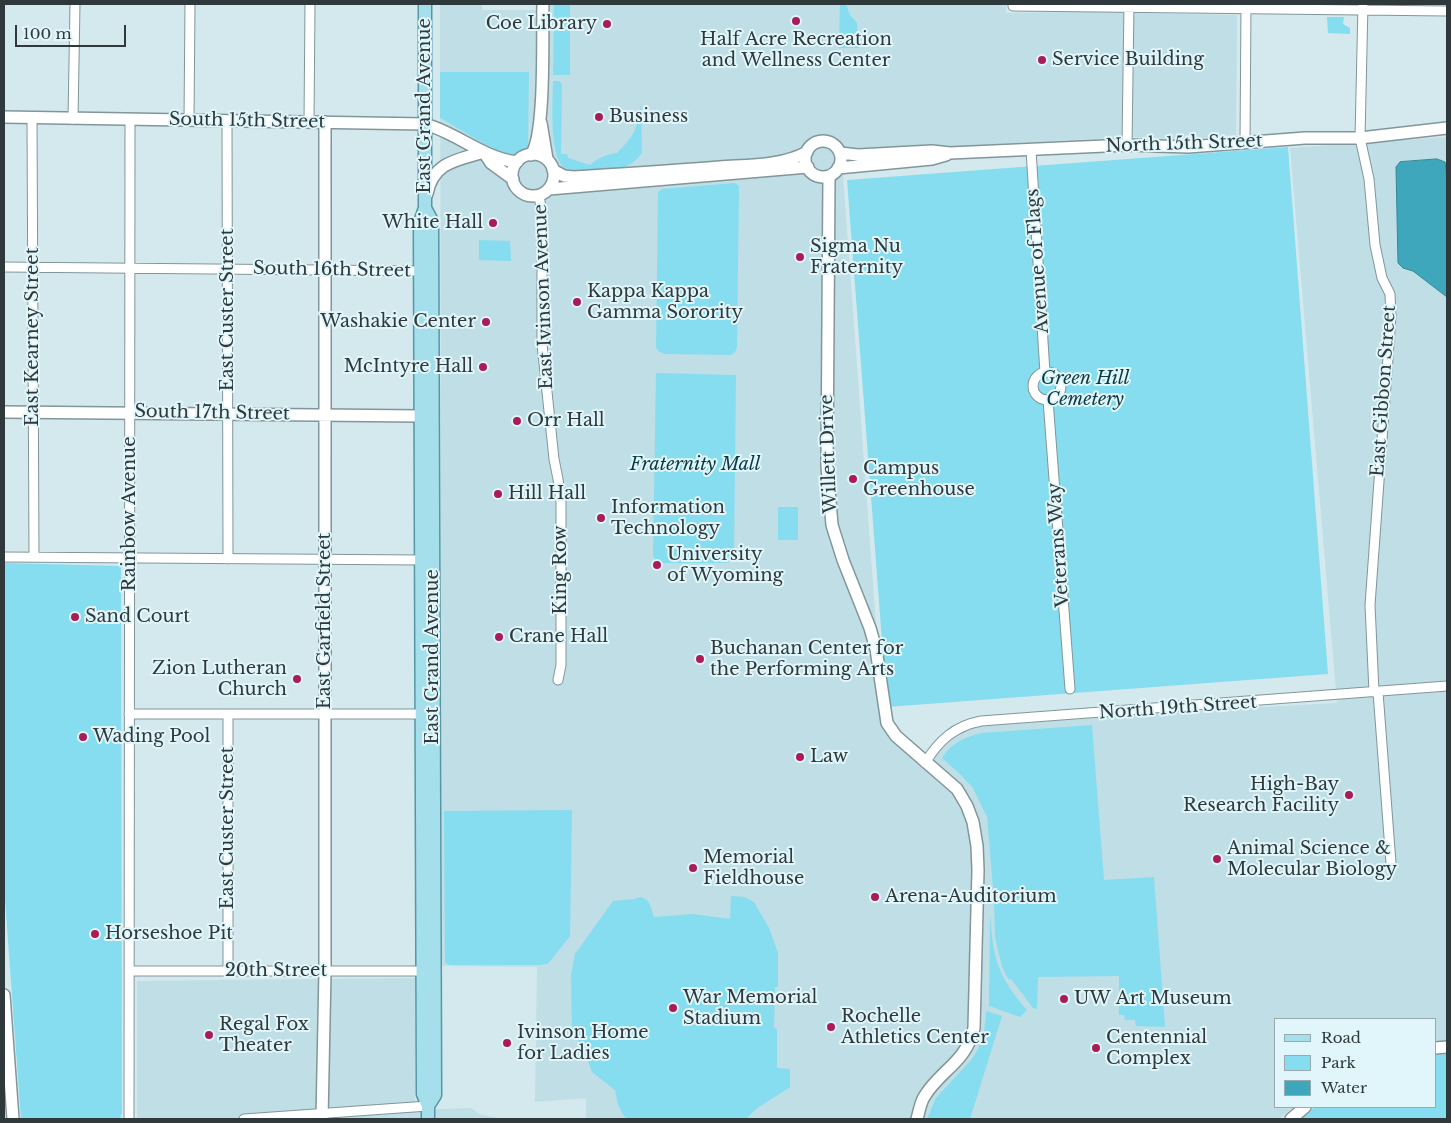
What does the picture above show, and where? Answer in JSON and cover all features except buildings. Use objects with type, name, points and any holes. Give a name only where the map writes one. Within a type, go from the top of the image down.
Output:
[{"type":"main road","name":"East Grand Avenue","points":[[425,4],[425,208],[420,222],[420,560],[423,1094],[428,1106],[428,1119]]},
{"type":"main road","name":"East Grand Avenue","points":[[425,208],[432,221],[433,409],[435,1095],[428,1106]]},
{"type":"street","points":[[73,119],[75,4]]},
{"type":"street","points":[[189,120],[190,4]]},
{"type":"street","points":[[309,122],[310,4]]},
{"type":"street","points":[[530,155],[534,148],[540,119],[542,4]]},
{"type":"street","points":[[1013,5],[1363,7],[1447,11]]},
{"type":"street","points":[[1127,145],[1129,5]]},
{"type":"street","points":[[1245,143],[1246,6]]},
{"type":"street","name":"East Gibbon Street","points":[[1363,7],[1360,138],[1369,179],[1375,246],[1382,278],[1390,294],[1391,316],[1370,605],[1391,863]]},
{"type":"street","name":"South 15th Street","points":[[4,117],[425,124],[437,128],[484,152],[518,162]]},
{"type":"street","name":"East Kearney Street","points":[[32,118],[34,557]]},
{"type":"street","name":"Rainbow Avenue","points":[[129,1119],[130,119]]},
{"type":"street","points":[[540,119],[547,159],[554,170],[564,176],[651,177],[808,168]]},
{"type":"street","name":"East Custer Street","points":[[227,121],[228,559]]},
{"type":"street","name":"East Garfield Street","points":[[322,1116],[325,971],[324,122]]},
{"type":"street","name":"North 15th Street","points":[[651,177],[795,158],[807,152],[813,144],[824,141],[832,143],[840,153],[858,155],[1127,145],[1188,147],[1305,138],[1360,138],[1447,128]]},
{"type":"street","name":"Avenue of Flags","points":[[1030,150],[1046,372]]},
{"type":"street","points":[[425,208],[429,185],[437,171],[455,160],[484,152]]},
{"type":"street","name":"South 15th Street","points":[[484,152],[491,162],[513,179],[520,191],[529,196],[544,192],[651,177]]},
{"type":"street","points":[[807,152],[805,159],[808,168],[818,176],[828,176],[838,168],[841,161],[840,153]]},
{"type":"street","name":"North 15th Street","points":[[838,168],[932,159],[950,153]]},
{"type":"street","points":[[513,179],[514,169],[523,157],[538,155],[547,159]]},
{"type":"street","points":[[544,192],[553,182],[554,170]]},
{"type":"street","name":"Willett Drive","points":[[828,176],[827,466],[832,525],[876,649],[887,723],[896,736],[956,789],[971,816],[975,829],[978,870],[975,1022],[972,1038],[959,1059],[928,1092],[917,1119]]},
{"type":"street","name":"East Ivinson Avenue","points":[[544,192],[542,215],[542,344],[554,459]]},
{"type":"street","name":"South 16th Street","points":[[4,267],[421,270]]},
{"type":"street","points":[[1046,372],[1056,376],[1060,383],[1058,394],[1048,400],[1040,398],[1033,388],[1038,376],[1046,372]]},
{"type":"street","name":"Veterans Way","points":[[1048,400],[1070,689]]},
{"type":"street","name":"South 17th Street","points":[[4,412],[421,416]]},
{"type":"street","name":"King Row","points":[[554,459],[560,502],[562,664],[558,680]]},
{"type":"street","points":[[4,557],[420,560]]},
{"type":"street","name":"North 19th Street","points":[[925,763],[933,749],[945,737],[963,726],[981,721],[1447,686]]},
{"type":"street","points":[[129,714],[421,714]]},
{"type":"street","name":"East Custer Street","points":[[228,714],[228,971]]},
{"type":"street","name":"20th Street","points":[[129,971],[423,971]]},
{"type":"street","points":[[4,995],[5,1035],[13,1119]]},
{"type":"street","points":[[244,1119],[322,1116],[428,1106]]},
{"type":"street","points":[[1291,1119],[1304,1108]]},
{"type":"shaded area","name":"University of Wyoming","points":[[440,4],[482,4],[482,10],[550,10],[551,4],[1006,4],[1006,13],[1072,12],[1073,4],[1135,4],[1135,13],[1237,15],[1236,135],[1186,139],[1130,137],[1017,143],[842,161],[875,612],[887,723],[925,762],[933,749],[971,723],[1337,703],[1290,148],[1447,137],[1447,1040],[1436,1041],[1436,1018],[1274,1018],[1274,1108],[1292,1108],[1279,1119],[586,1119],[586,1098],[535,1102],[537,967],[442,966]]},
{"type":"shaded area","points":[[415,978],[415,1110],[471,1108],[479,1114],[497,1119],[137,1119],[137,981]]},
{"type":"green space","points":[[554,4],[570,4],[570,75],[553,75]]},
{"type":"green space","points":[[840,4],[846,4],[850,15],[857,23],[859,48],[839,48]]},
{"type":"green space","points":[[1327,17],[1344,17],[1343,24],[1350,28],[1350,34],[1328,33]]},
{"type":"green space","points":[[440,72],[529,72],[528,147],[524,153],[516,156],[506,154],[488,146],[440,118]]},
{"type":"green space","points":[[553,81],[559,81],[562,84],[561,154],[567,154],[568,158],[590,165],[596,160],[617,153],[634,131],[641,104],[642,153],[638,158],[625,167],[615,168],[575,170],[567,169],[561,164],[554,143],[552,115]]},
{"type":"green space","name":"Green Hill Cemetery","points":[[1288,147],[1328,674],[887,707],[847,180]]},
{"type":"green space","points":[[735,183],[739,186],[737,347],[735,352],[731,355],[665,354],[658,351],[656,347],[658,192],[662,189]]},
{"type":"green space","points":[[479,240],[510,241],[511,261],[479,260]]},
{"type":"green space","name":"Fraternity Mall","points":[[656,373],[736,375],[734,556],[732,561],[726,563],[662,563],[655,560],[653,555]]},
{"type":"green space","points":[[778,507],[798,507],[798,540],[778,540]]},
{"type":"green space","points":[[4,563],[121,566],[122,1113],[120,1119],[21,1119],[4,886]]},
{"type":"green space","points":[[1092,725],[1104,880],[1154,877],[1165,1027],[1136,1026],[1135,1020],[1125,1020],[1124,1015],[1119,1015],[1119,976],[1038,977],[1037,1009],[1033,1008],[1011,979],[1009,980],[1002,967],[995,937],[994,899],[987,817],[973,788],[942,758],[949,749],[959,742],[981,733]]},
{"type":"green space","points":[[572,810],[570,936],[552,959],[547,964],[539,965],[450,965],[445,963],[444,811]]},
{"type":"green space","name":"War Memorial Stadium","points":[[731,896],[744,897],[754,902],[769,928],[778,953],[778,987],[775,987],[774,1028],[777,1029],[777,1068],[790,1069],[790,1087],[756,1109],[746,1119],[628,1119],[624,1116],[618,1105],[615,1090],[592,1072],[585,1053],[572,1030],[571,975],[575,954],[613,901],[644,898],[649,903],[654,917],[693,914],[730,919]]},
{"type":"green space","points":[[990,914],[998,965],[1009,987],[1027,1010],[1020,1017],[989,1006]]},
{"type":"green space","points":[[986,1011],[1002,1016],[970,1119],[927,1119],[936,1098],[972,1059],[978,1049],[984,1034]]},
{"type":"green space","points":[[1447,1054],[1447,1119],[1300,1119],[1314,1108],[1436,1108],[1436,1055]]},
{"type":"water","points":[[1437,159],[1445,162],[1447,178],[1447,297],[1413,271],[1403,268],[1398,263],[1396,167],[1400,162]]},
{"type":"place","name":"Half Acre Recreation and Wellness Center","points":[[796,21]]},
{"type":"place","name":"Coe Library","points":[[607,24]]},
{"type":"place","name":"Service Building","points":[[1042,60]]},
{"type":"place","name":"Business","points":[[599,117]]},
{"type":"place","name":"White Hall","points":[[493,223]]},
{"type":"place","name":"Sigma Nu Fraternity","points":[[800,257]]},
{"type":"place","name":"Kappa Kappa Gamma Sorority","points":[[577,302]]},
{"type":"place","name":"Washakie Center","points":[[486,322]]},
{"type":"place","name":"McIntyre Hall","points":[[483,367]]},
{"type":"place","name":"Orr Hall","points":[[517,421]]},
{"type":"place","name":"Campus Greenhouse","points":[[853,479]]},
{"type":"place","name":"Hill Hall","points":[[498,494]]},
{"type":"place","name":"Information Technology","points":[[601,518]]},
{"type":"place","name":"University of Wyoming","points":[[657,565]]},
{"type":"place","name":"Sand Court","points":[[75,617]]},
{"type":"place","name":"Crane Hall","points":[[499,637]]},
{"type":"place","name":"Buchanan Center for the Performing Arts","points":[[700,659]]},
{"type":"place","name":"Zion Lutheran Church","points":[[297,679]]},
{"type":"place","name":"Wading Pool","points":[[83,737]]},
{"type":"place","name":"Law","points":[[800,757]]},
{"type":"place","name":"High-Bay Research Facility","points":[[1349,795]]},
{"type":"place","name":"Animal Science & Molecular Biology","points":[[1217,859]]},
{"type":"place","name":"Memorial Fieldhouse","points":[[693,868]]},
{"type":"place","name":"Arena-Auditorium","points":[[875,897]]},
{"type":"place","name":"Horseshoe Pit","points":[[95,934]]},
{"type":"place","name":"UW Art Museum","points":[[1064,999]]},
{"type":"place","name":"War Memorial Stadium","points":[[673,1008]]},
{"type":"place","name":"Rochelle Athletics Center","points":[[831,1027]]},
{"type":"place","name":"Regal Fox Theater","points":[[209,1035]]},
{"type":"place","name":"Ivinson Home for Ladies","points":[[507,1043]]},
{"type":"place","name":"Centennial Complex","points":[[1096,1048]]}]
